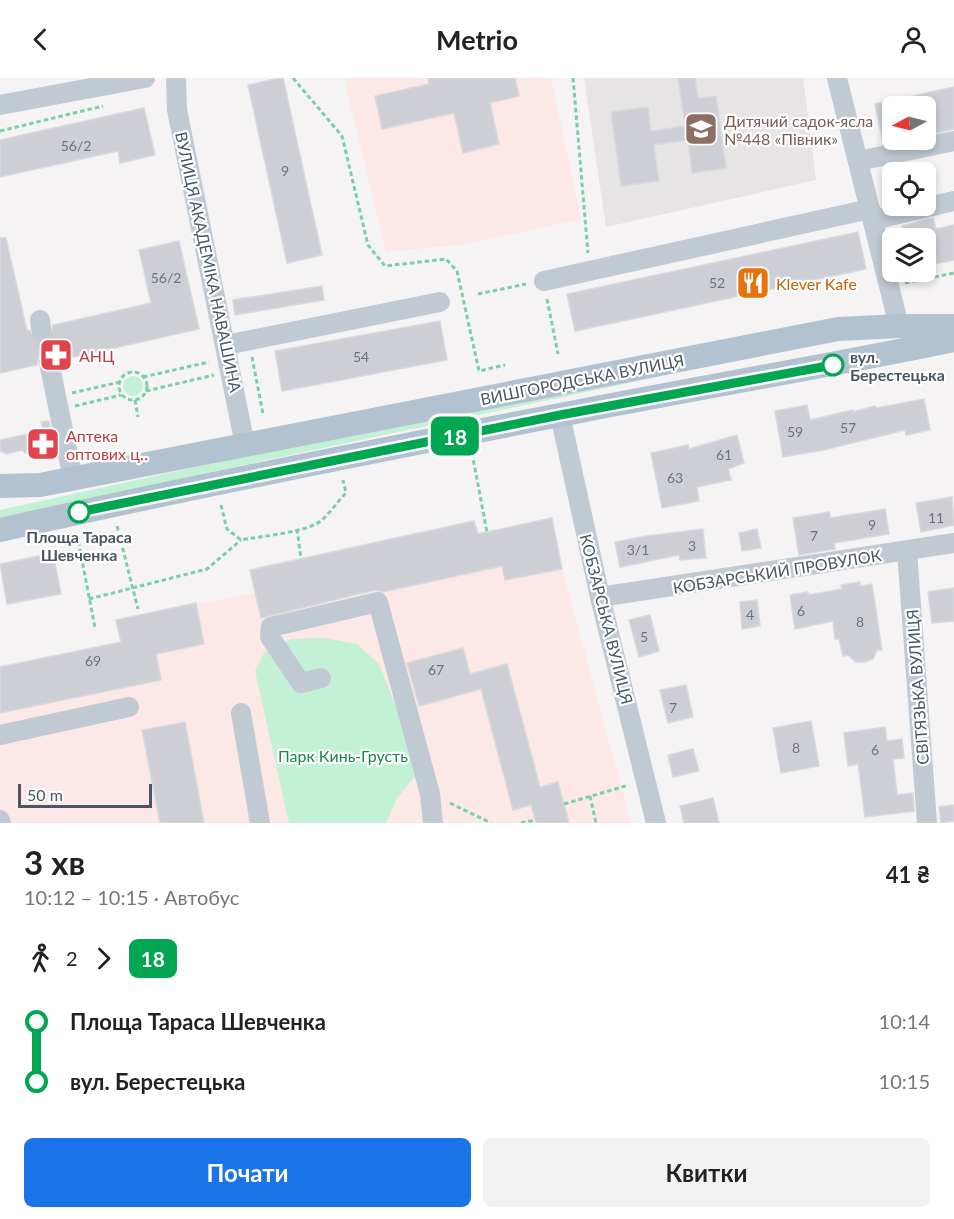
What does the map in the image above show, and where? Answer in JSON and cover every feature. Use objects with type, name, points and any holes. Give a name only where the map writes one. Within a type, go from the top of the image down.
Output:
[{"type":"main road","name":"ВИШГОРОДСЬКА ВУЛИЦЯ","points":[[0,486],[40,485],[73,479],[838,329],[954,326]]},
{"type":"main road","name":"ВИШГОРОДСЬКА ВУЛИЦЯ","points":[[0,530],[112,504],[954,340]]},
{"type":"street","points":[[0,105],[145,78]]},
{"type":"street","name":"ВУЛИЦЯ АКАДЕМІКА НАВАШИНА","points":[[176,78],[177,110],[245,445]]},
{"type":"street","points":[[837,78],[899,326]]},
{"type":"street","points":[[858,161],[954,141]]},
{"type":"street","points":[[544,281],[872,214],[954,201]]},
{"type":"street","points":[[226,345],[440,302]]},
{"type":"street","points":[[49,362],[73,479]]},
{"type":"street","name":"КОБЗАРСЬКА ВУЛИЦЯ","points":[[560,415],[600,597],[656,823]]},
{"type":"street","name":"КОБЗАРСЬКИЙ ПРОВУЛОК","points":[[600,597],[954,543]]},
{"type":"street","name":"СВІТЯЗЬКА ВУЛИЦЯ","points":[[907,551],[927,823]]},
{"type":"street","points":[[321,678],[301,683],[270,637],[271,627],[378,602],[430,794],[433,823]]},
{"type":"street","points":[[0,735],[129,707]]},
{"type":"street","points":[[241,713],[260,823]]},
{"type":"path","points":[[294,78],[342,136],[368,245],[385,266],[446,259],[457,271],[479,371],[505,365]]},
{"type":"path","points":[[573,78],[589,271]]},
{"type":"path","points":[[0,131],[105,106]]},
{"type":"path","points":[[901,283],[954,273]]},
{"type":"path","points":[[478,294],[544,281],[558,354]]},
{"type":"path","points":[[250,340],[263,414]]},
{"type":"path","points":[[143,377],[212,361]]},
{"type":"path","points":[[137,373],[147,384],[146,391],[142,397],[135,400],[128,399],[119,389],[120,382],[124,376],[137,373]]},
{"type":"path","points":[[146,391],[215,375]]},
{"type":"path","points":[[57,403],[120,382]]},
{"type":"path","points":[[57,403],[122,395]]},
{"type":"path","points":[[135,400],[138,417]]},
{"type":"path","points":[[472,453],[487,532]]},
{"type":"path","points":[[89,599],[207,570],[241,540],[317,524],[346,493],[343,480]]},
{"type":"path","points":[[221,505],[227,529],[241,540]]},
{"type":"path","points":[[117,526],[138,609]]},
{"type":"path","points":[[297,529],[301,559]]},
{"type":"path","points":[[77,534],[95,628]]},
{"type":"path","points":[[564,804],[646,780]]},
{"type":"path","points":[[430,794],[491,823]]},
{"type":"path","points":[[590,796],[596,823]]},
{"type":"path","points":[[521,823],[535,820]]},
{"type":"shaded area","points":[[344,78],[551,78],[581,219],[467,244],[386,252]]},
{"type":"shaded area","name":"Дитячий садок-ясла №448 «Півник»","points":[[584,78],[803,78],[816,180],[606,227]]},
{"type":"shaded area","points":[[552,518],[562,569],[631,823],[0,823],[0,667],[121,642],[116,620],[255,593],[250,570],[474,521],[478,533]]},
{"type":"green space","points":[[845,337],[0,519],[0,510],[677,361]]},
{"type":"green space","points":[[133,376],[140,379],[143,386],[140,393],[133,396],[126,393],[123,386],[126,379]]},
{"type":"green space","name":"Парк Кинь-Грусть","points":[[325,638],[357,644],[379,664],[411,744],[416,775],[397,798],[386,823],[289,823],[255,671],[264,653],[291,639]]},
{"type":"building","points":[[283,78],[322,255],[287,263],[248,85]]},
{"type":"building","points":[[428,78],[515,78],[519,96],[490,103],[499,144],[463,153],[454,113],[382,129],[375,96],[429,84]]},
{"type":"building","points":[[678,78],[695,78],[698,98],[716,96],[726,168],[692,173],[688,140],[654,145],[659,181],[621,186],[611,112],[648,107],[651,131],[685,126]]},
{"type":"building","points":[[954,87],[954,129],[936,133],[936,96],[912,96]]},
{"type":"building","points":[[882,102],[882,138],[875,104]]},
{"type":"building","points":[[144,108],[155,155],[120,163],[118,151],[0,177],[0,140]]},
{"type":"building","points":[[933,218],[936,228],[902,228],[902,226]]},
{"type":"building","points":[[954,225],[954,260],[936,264],[936,229]]},
{"type":"building","points":[[858,232],[866,269],[575,331],[567,294]]},
{"type":"building","points":[[0,238],[6,238],[27,331],[29,330],[36,339],[43,340],[49,337],[53,325],[151,303],[139,250],[179,241],[199,329],[61,360],[53,351],[46,350],[38,358],[37,365],[0,373]]},
{"type":"building","points":[[322,286],[324,300],[235,315],[233,300]]},
{"type":"building","points":[[440,321],[447,360],[282,391],[275,351]]},
{"type":"building","points":[[924,399],[930,430],[906,435],[905,430],[824,450],[783,457],[775,411],[807,405],[810,420],[853,410],[853,412],[875,406],[876,408]]},
{"type":"building","points":[[49,421],[54,447],[25,453],[22,450],[7,454],[0,451],[0,440],[43,431],[41,422]]},
{"type":"building","points":[[737,435],[744,463],[728,469],[731,480],[697,487],[699,501],[662,508],[651,453],[688,445],[689,449]]},
{"type":"building","points":[[952,497],[954,525],[921,532],[916,503]]},
{"type":"building","points":[[885,509],[889,534],[834,543],[835,549],[799,555],[793,518],[830,512],[830,518]]},
{"type":"building","points":[[552,518],[562,569],[505,580],[502,566],[383,592],[375,590],[261,618],[250,570],[474,521],[478,534]]},
{"type":"building","points":[[703,529],[706,558],[680,560],[679,555],[620,567],[615,542]]},
{"type":"building","points":[[757,529],[761,548],[742,551],[739,533]]},
{"type":"building","points":[[53,553],[61,594],[7,604],[0,564]]},
{"type":"building","points":[[860,582],[860,586],[872,584],[882,650],[877,650],[873,659],[856,662],[848,655],[843,656],[839,639],[835,639],[833,621],[795,629],[790,595],[808,592],[808,595],[842,589],[841,585]]},
{"type":"building","points":[[954,588],[954,621],[932,623],[928,592]]},
{"type":"building","points":[[757,600],[760,626],[742,629],[740,602]]},
{"type":"building","points":[[196,603],[204,644],[156,654],[161,680],[0,713],[0,667],[121,642],[116,620]]},
{"type":"building","points":[[650,615],[659,651],[639,657],[629,620]]},
{"type":"building","points":[[463,648],[470,674],[507,664],[540,787],[558,782],[569,823],[536,823],[531,805],[513,810],[481,689],[419,706],[407,663]]},
{"type":"building","points":[[686,685],[693,717],[668,723],[660,690]]},
{"type":"building","points":[[811,721],[819,766],[781,773],[773,728]]},
{"type":"building","points":[[185,722],[204,823],[160,823],[142,730]]},
{"type":"building","points":[[885,727],[887,741],[902,739],[904,758],[893,759],[897,795],[913,793],[914,811],[865,817],[858,764],[848,766],[844,733]]},
{"type":"building","points":[[693,749],[699,771],[673,777],[668,755]]},
{"type":"building","points":[[713,798],[719,823],[684,823],[680,806]]},
{"type":"building","points":[[954,805],[954,821],[941,823],[939,807]]},
{"type":"tunnel","points":[[41,328],[49,362]]},
{"type":"bus line","name":"18","points":[[79,512],[560,415],[833,365]]},
{"type":"place","name":"Дитячий садок-ясла №448 «Півник»","points":[[701,129]]},
{"type":"place","name":"Klever Kafe","points":[[753,283]]},
{"type":"place","name":"АНЦ","points":[[56,355]]},
{"type":"place","name":"вул. Берестецька","points":[[833,365]]},
{"type":"place","name":"Аптека оптових ц‥","points":[[43,444]]},
{"type":"place","name":"Площа Тараса Шевченка","points":[[79,512]]}]
